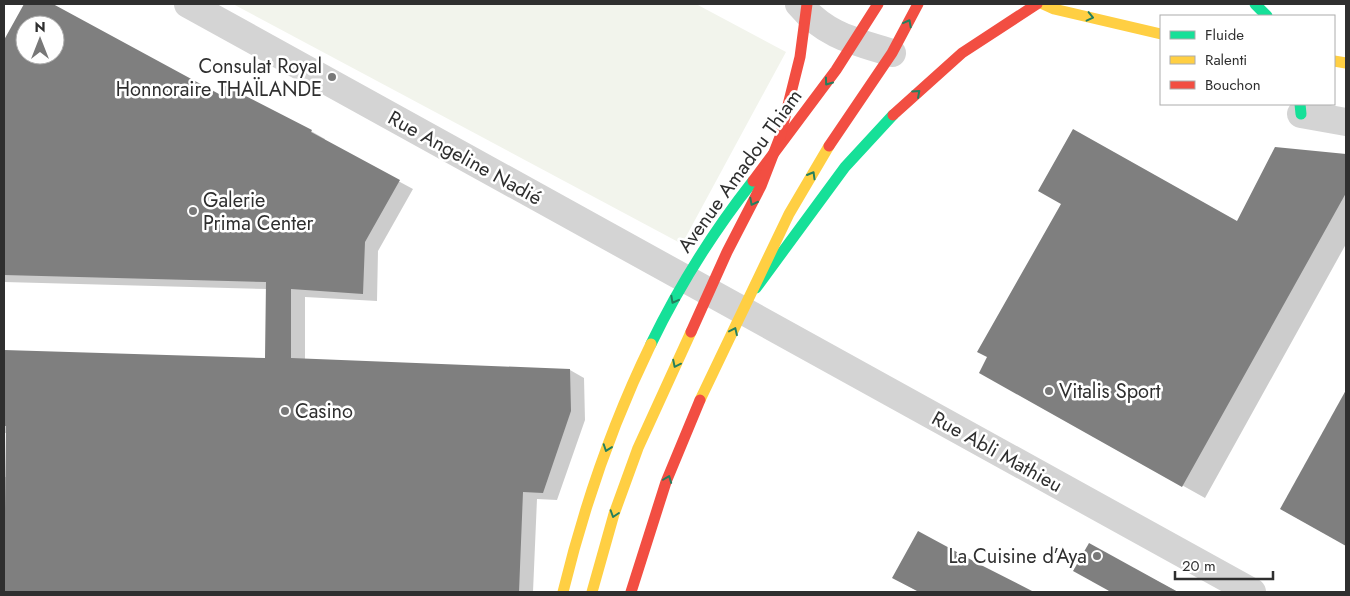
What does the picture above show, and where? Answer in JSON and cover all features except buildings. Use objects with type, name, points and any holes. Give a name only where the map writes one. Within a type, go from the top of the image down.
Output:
[{"type":"main road","points":[[592,592],[614,514],[638,448],[727,252],[761,186],[780,137],[800,57],[807,4]]},
{"type":"main road","name":"Avenue Amadou Thiam","points":[[563,592],[572,551],[612,432],[635,376],[686,279],[709,239],[856,42],[878,4]]},
{"type":"main road","points":[[631,592],[666,482],[694,412],[742,312],[756,288],[803,190],[827,150],[892,52],[918,4]]},
{"type":"main road","points":[[756,288],[845,167],[881,126],[962,52],[1037,4]]},
{"type":"main road","points":[[1043,4],[1054,9],[1160,34]]},
{"type":"main road","points":[[1255,4],[1266,15]]},
{"type":"street","name":"Rue Angeline Nadié","points":[[188,4],[686,279],[742,312]]},
{"type":"street","points":[[799,4],[820,25],[833,34],[892,52]]},
{"type":"street","points":[[1301,109],[1346,122]]},
{"type":"street","name":"Rue Abli Mathieu","points":[[742,312],[1252,592]]},
{"type":"shaded area","points":[[233,4],[696,4],[786,52],[682,244]]},
{"type":"traffic: fast","points":[[1255,4],[1266,15]]},
{"type":"traffic: fast","points":[[1300,105],[1301,114]]},
{"type":"traffic: fast","points":[[756,288],[845,167],[893,115]]},
{"type":"traffic: fast","points":[[651,344],[673,301],[698,260],[724,220],[753,181]]},
{"type":"traffic: slow","points":[[1043,4],[1054,9],[1160,34]]},
{"type":"traffic: slow","points":[[1335,61],[1346,63]]},
{"type":"traffic: slow","points":[[700,400],[789,214],[829,146]]},
{"type":"traffic: slow","points":[[592,592],[614,514],[638,448],[691,332]]},
{"type":"traffic: slow","points":[[563,592],[580,528],[600,466],[624,404],[651,344]]},
{"type":"traffic: jam","points":[[691,332],[727,252],[761,186],[780,137],[800,57],[807,4]]},
{"type":"traffic: jam","points":[[753,181],[836,70],[878,4]]},
{"type":"traffic: jam","points":[[829,146],[892,53],[918,4]]},
{"type":"traffic: jam","points":[[893,115],[962,53],[1037,4]]},
{"type":"traffic: jam","points":[[631,592],[666,482],[700,400]]},
{"type":"place","name":"Consulat Royal Honnoraire THAÏLANDE","points":[[332,77]]},
{"type":"place","name":"Galerie Prima Center","points":[[193,211]]},
{"type":"place","name":"Vitalis Sport","points":[[1049,391]]},
{"type":"place","name":"Casino","points":[[285,411]]},
{"type":"place","name":"La Cuisine d’Aya","points":[[1097,556]]}]
